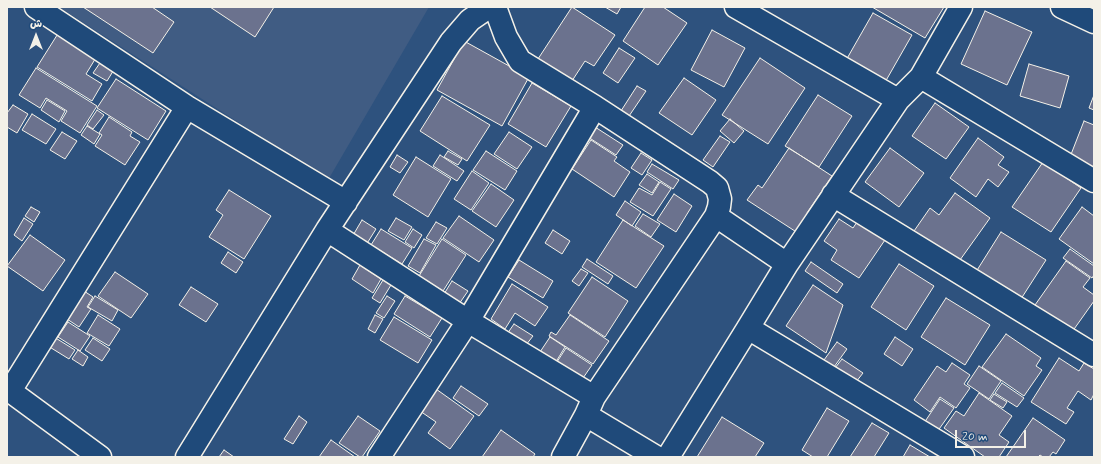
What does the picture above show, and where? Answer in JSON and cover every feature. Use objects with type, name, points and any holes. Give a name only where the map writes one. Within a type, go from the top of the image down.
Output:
[{"type":"street","points":[[36,7],[187,107],[346,202]]},
{"type":"street","points":[[187,457],[327,230],[451,42],[470,20],[489,7]]},
{"type":"street","points":[[496,7],[506,37],[520,61],[595,107],[710,182],[717,188],[720,199],[716,216],[590,406],[563,457]]},
{"type":"street","points":[[736,7],[898,100]]},
{"type":"street","points":[[668,457],[787,264],[898,100],[921,77],[961,7]]},
{"type":"street","points":[[1062,7],[1094,22]]},
{"type":"street","points":[[921,77],[1094,181]]},
{"type":"street","points":[[100,457],[9,389],[187,107]]},
{"type":"street","points":[[379,457],[468,320],[595,107]]},
{"type":"street","points":[[833,195],[1094,355]]},
{"type":"street","points":[[716,216],[787,264]]},
{"type":"street","points":[[327,230],[468,320],[590,406],[656,457]]},
{"type":"street","points":[[748,328],[963,457]]},
{"type":"shaded area","points":[[59,7],[429,7],[328,180]]},
{"type":"building","points":[[83,7],[152,7],[174,22],[153,53]]},
{"type":"building","points":[[210,7],[274,7],[255,37]]},
{"type":"building","points":[[572,7],[615,35],[594,66],[585,61],[570,84],[536,62]]},
{"type":"building","points":[[605,7],[621,7],[617,14]]},
{"type":"building","points":[[645,7],[663,7],[687,23],[658,65],[623,41]]},
{"type":"building","points":[[872,7],[944,7],[925,38]]},
{"type":"building","points":[[985,11],[1032,32],[1007,85],[961,64]]},
{"type":"building","points":[[873,13],[912,35],[884,84],[845,62]]},
{"type":"building","points":[[712,30],[745,48],[724,87],[691,70]]},
{"type":"building","points":[[59,32],[97,56],[86,74],[102,84],[92,101],[37,67]]},
{"type":"building","points":[[464,41],[529,77],[502,126],[437,90]]},
{"type":"building","points":[[619,48],[635,58],[618,83],[603,73]]},
{"type":"building","points":[[760,58],[805,88],[768,144],[722,115]]},
{"type":"building","points":[[102,60],[115,68],[107,81],[93,73]]},
{"type":"building","points":[[1029,64],[1069,76],[1060,108],[1020,96]]},
{"type":"building","points":[[36,68],[97,106],[80,133],[61,121],[67,111],[46,98],[40,108],[19,95]]},
{"type":"building","points":[[684,78],[716,100],[692,135],[659,113]]},
{"type":"building","points":[[116,79],[166,111],[148,140],[97,108]]},
{"type":"building","points":[[532,83],[571,106],[546,147],[508,124]]},
{"type":"building","points":[[637,86],[646,91],[627,119],[619,114]]},
{"type":"building","points":[[818,95],[852,116],[819,167],[785,146]]},
{"type":"building","points":[[1094,95],[1094,110],[1089,108]]},
{"type":"building","points":[[442,96],[490,125],[467,161],[420,131]]},
{"type":"building","points":[[47,100],[65,111],[59,122],[41,110]]},
{"type":"building","points":[[935,103],[969,127],[946,159],[912,136]]},
{"type":"building","points":[[13,105],[28,114],[17,133],[7,127],[7,113]]},
{"type":"building","points":[[97,110],[104,115],[93,129],[87,125]]},
{"type":"building","points":[[32,114],[56,129],[46,144],[22,130]]},
{"type":"building","points":[[109,117],[132,132],[130,136],[140,142],[125,165],[95,146],[102,135],[99,133]]},
{"type":"building","points":[[730,119],[744,131],[734,143],[720,131]]},
{"type":"building","points":[[1084,121],[1094,125],[1094,167],[1070,157]]},
{"type":"building","points":[[87,126],[100,134],[94,144],[81,135]]},
{"type":"building","points":[[595,127],[623,145],[616,155],[588,137]]},
{"type":"building","points":[[62,132],[77,141],[65,159],[50,150]]},
{"type":"building","points":[[509,132],[532,147],[517,169],[494,154]]},
{"type":"building","points":[[720,136],[730,142],[713,167],[703,160]]},
{"type":"building","points":[[978,138],[1004,157],[998,165],[1009,172],[998,187],[988,179],[976,197],[950,178]]},
{"type":"building","points":[[591,140],[617,157],[614,161],[630,172],[614,197],[572,169]]},
{"type":"building","points":[[789,148],[832,176],[807,213],[812,217],[801,235],[747,200],[758,185],[762,188]]},
{"type":"building","points":[[890,148],[924,173],[899,207],[865,182]]},
{"type":"building","points":[[448,151],[462,159],[458,165],[444,157]]},
{"type":"building","points":[[486,151],[517,171],[505,190],[473,170]]},
{"type":"building","points":[[641,153],[652,160],[642,175],[631,168]]},
{"type":"building","points":[[397,155],[408,162],[400,173],[390,167]]},
{"type":"building","points":[[440,155],[464,171],[457,181],[433,166]]},
{"type":"building","points":[[416,157],[451,179],[428,217],[393,195]]},
{"type":"building","points":[[1043,162],[1081,188],[1051,232],[1012,207]]},
{"type":"building","points":[[652,164],[679,180],[673,189],[647,172]]},
{"type":"building","points":[[472,171],[489,183],[471,210],[454,199]]},
{"type":"building","points":[[647,174],[659,182],[652,193],[639,185]]},
{"type":"building","points":[[660,182],[671,189],[653,216],[630,202],[639,188],[652,195]]},
{"type":"building","points":[[491,184],[514,200],[496,227],[472,211]]},
{"type":"building","points":[[229,190],[271,216],[244,259],[209,237],[223,215],[216,210]]},
{"type":"building","points":[[955,193],[990,218],[960,260],[953,255],[949,260],[924,243],[926,239],[914,231],[930,208],[939,215]]},
{"type":"building","points":[[674,194],[692,206],[676,232],[657,220]]},
{"type":"building","points":[[625,201],[641,212],[632,226],[616,215]]},
{"type":"building","points":[[31,207],[40,212],[34,222],[25,216]]},
{"type":"building","points":[[1082,207],[1094,216],[1094,264],[1059,239]]},
{"type":"building","points":[[643,214],[660,224],[651,237],[635,226]]},
{"type":"building","points":[[459,216],[494,240],[479,262],[443,238]]},
{"type":"building","points":[[24,218],[33,224],[22,241],[14,235]]},
{"type":"building","points":[[396,218],[412,227],[404,240],[388,231]]},
{"type":"building","points":[[839,219],[853,228],[859,219],[887,237],[859,278],[831,260],[837,250],[824,241]]},
{"type":"building","points":[[362,220],[376,229],[366,245],[352,237]]},
{"type":"building","points":[[623,220],[664,246],[636,288],[596,262]]},
{"type":"building","points":[[436,222],[447,228],[437,244],[426,238]]},
{"type":"building","points":[[381,229],[412,248],[402,264],[371,245]]},
{"type":"building","points":[[413,229],[422,235],[414,248],[405,242]]},
{"type":"building","points":[[553,230],[570,241],[562,254],[545,243]]},
{"type":"building","points":[[1001,232],[1046,260],[1019,302],[974,275]]},
{"type":"building","points":[[30,235],[65,260],[43,291],[7,266]]},
{"type":"building","points":[[424,239],[436,245],[420,273],[408,266]]},
{"type":"building","points":[[442,239],[466,255],[443,291],[419,276]]},
{"type":"building","points":[[1070,249],[1094,266],[1094,275],[1092,278],[1063,258]]},
{"type":"building","points":[[228,252],[243,262],[236,273],[221,263]]},
{"type":"building","points":[[587,259],[613,276],[608,284],[582,267]]},
{"type":"building","points":[[519,260],[553,281],[543,298],[508,277]]},
{"type":"building","points":[[1066,261],[1090,278],[1083,287],[1094,295],[1094,301],[1072,332],[1035,305]]},
{"type":"building","points":[[811,262],[843,284],[837,293],[805,271]]},
{"type":"building","points":[[899,264],[934,286],[906,330],[871,307]]},
{"type":"building","points":[[360,265],[381,279],[373,293],[352,279]]},
{"type":"building","points":[[581,269],[588,273],[579,286],[572,281]]},
{"type":"building","points":[[115,272],[148,294],[131,318],[98,296]]},
{"type":"building","points":[[592,277],[628,301],[605,337],[568,313]]},
{"type":"building","points":[[383,280],[391,285],[380,303],[372,298]]},
{"type":"building","points":[[452,281],[468,291],[459,304],[444,294]]},
{"type":"building","points":[[512,284],[548,307],[535,326],[515,313],[505,329],[491,319]]},
{"type":"building","points":[[813,285],[843,305],[826,353],[786,326]]},
{"type":"building","points":[[191,287],[218,304],[206,322],[179,305]]},
{"type":"building","points":[[84,291],[93,297],[87,307],[91,309],[79,327],[67,319]]},
{"type":"building","points":[[95,296],[118,310],[112,321],[88,307]]},
{"type":"building","points":[[387,296],[395,301],[384,318],[376,313]]},
{"type":"building","points":[[405,296],[442,318],[430,337],[394,314]]},
{"type":"building","points":[[946,298],[990,325],[965,365],[921,337]]},
{"type":"building","points":[[98,315],[120,329],[109,346],[87,333]]},
{"type":"building","points":[[375,315],[383,319],[375,333],[368,329]]},
{"type":"building","points":[[570,315],[609,341],[593,364],[549,336],[551,332],[556,335]]},
{"type":"building","points":[[394,317],[432,340],[418,363],[380,340]]},
{"type":"building","points":[[68,322],[90,336],[80,351],[58,337]]},
{"type":"building","points":[[514,324],[533,336],[526,345],[507,334]]},
{"type":"building","points":[[1006,334],[1041,358],[1036,366],[1042,370],[1024,396],[982,367]]},
{"type":"building","points":[[54,337],[75,350],[69,359],[48,346]]},
{"type":"building","points":[[550,337],[565,347],[554,365],[538,355]]},
{"type":"building","points":[[895,337],[913,349],[902,366],[884,354]]},
{"type":"building","points":[[93,338],[110,349],[102,361],[85,350]]},
{"type":"building","points":[[837,342],[847,349],[834,367],[824,360]]},
{"type":"building","points":[[566,348],[592,365],[581,381],[555,365]]},
{"type":"building","points":[[78,350],[88,357],[83,366],[72,359]]},
{"type":"building","points":[[1059,358],[1079,371],[1084,363],[1094,369],[1094,394],[1091,400],[1078,391],[1067,408],[1074,412],[1066,424],[1031,402]]},
{"type":"building","points":[[842,359],[863,373],[856,382],[835,368]]},
{"type":"building","points":[[952,363],[970,375],[964,384],[970,388],[956,408],[940,397],[930,412],[914,400],[937,366],[946,372]]},
{"type":"building","points":[[979,366],[1001,381],[989,399],[967,384]]},
{"type":"building","points":[[1002,383],[1024,398],[1017,407],[995,393]]},
{"type":"building","points":[[461,386],[488,404],[479,416],[453,398]]},
{"type":"building","points":[[436,389],[474,416],[450,449],[428,433],[436,422],[420,411]]},
{"type":"building","points":[[979,393],[1012,416],[999,435],[1009,442],[999,457],[985,457],[944,428],[956,411],[964,416]]},
{"type":"building","points":[[994,394],[1007,402],[1003,408],[990,400]]},
{"type":"building","points":[[940,399],[954,408],[937,432],[924,423]]},
{"type":"building","points":[[827,408],[849,421],[827,457],[813,457],[802,450]]},
{"type":"building","points":[[299,416],[307,422],[293,444],[284,439]]},
{"type":"building","points":[[358,416],[380,431],[362,457],[339,443]]},
{"type":"building","points":[[722,417],[764,443],[755,457],[697,457]]},
{"type":"building","points":[[1033,418],[1065,440],[1056,454],[1053,452],[1049,457],[1043,457],[1040,455],[1038,457],[1006,457]]},
{"type":"building","points":[[872,423],[889,433],[874,457],[850,457]]},
{"type":"building","points":[[501,430],[535,454],[533,457],[482,457]]},
{"type":"building","points":[[331,440],[355,457],[319,457]]},
{"type":"building","points":[[910,445],[930,457],[903,457]]},
{"type":"building","points":[[224,450],[234,457],[219,457]]}]
